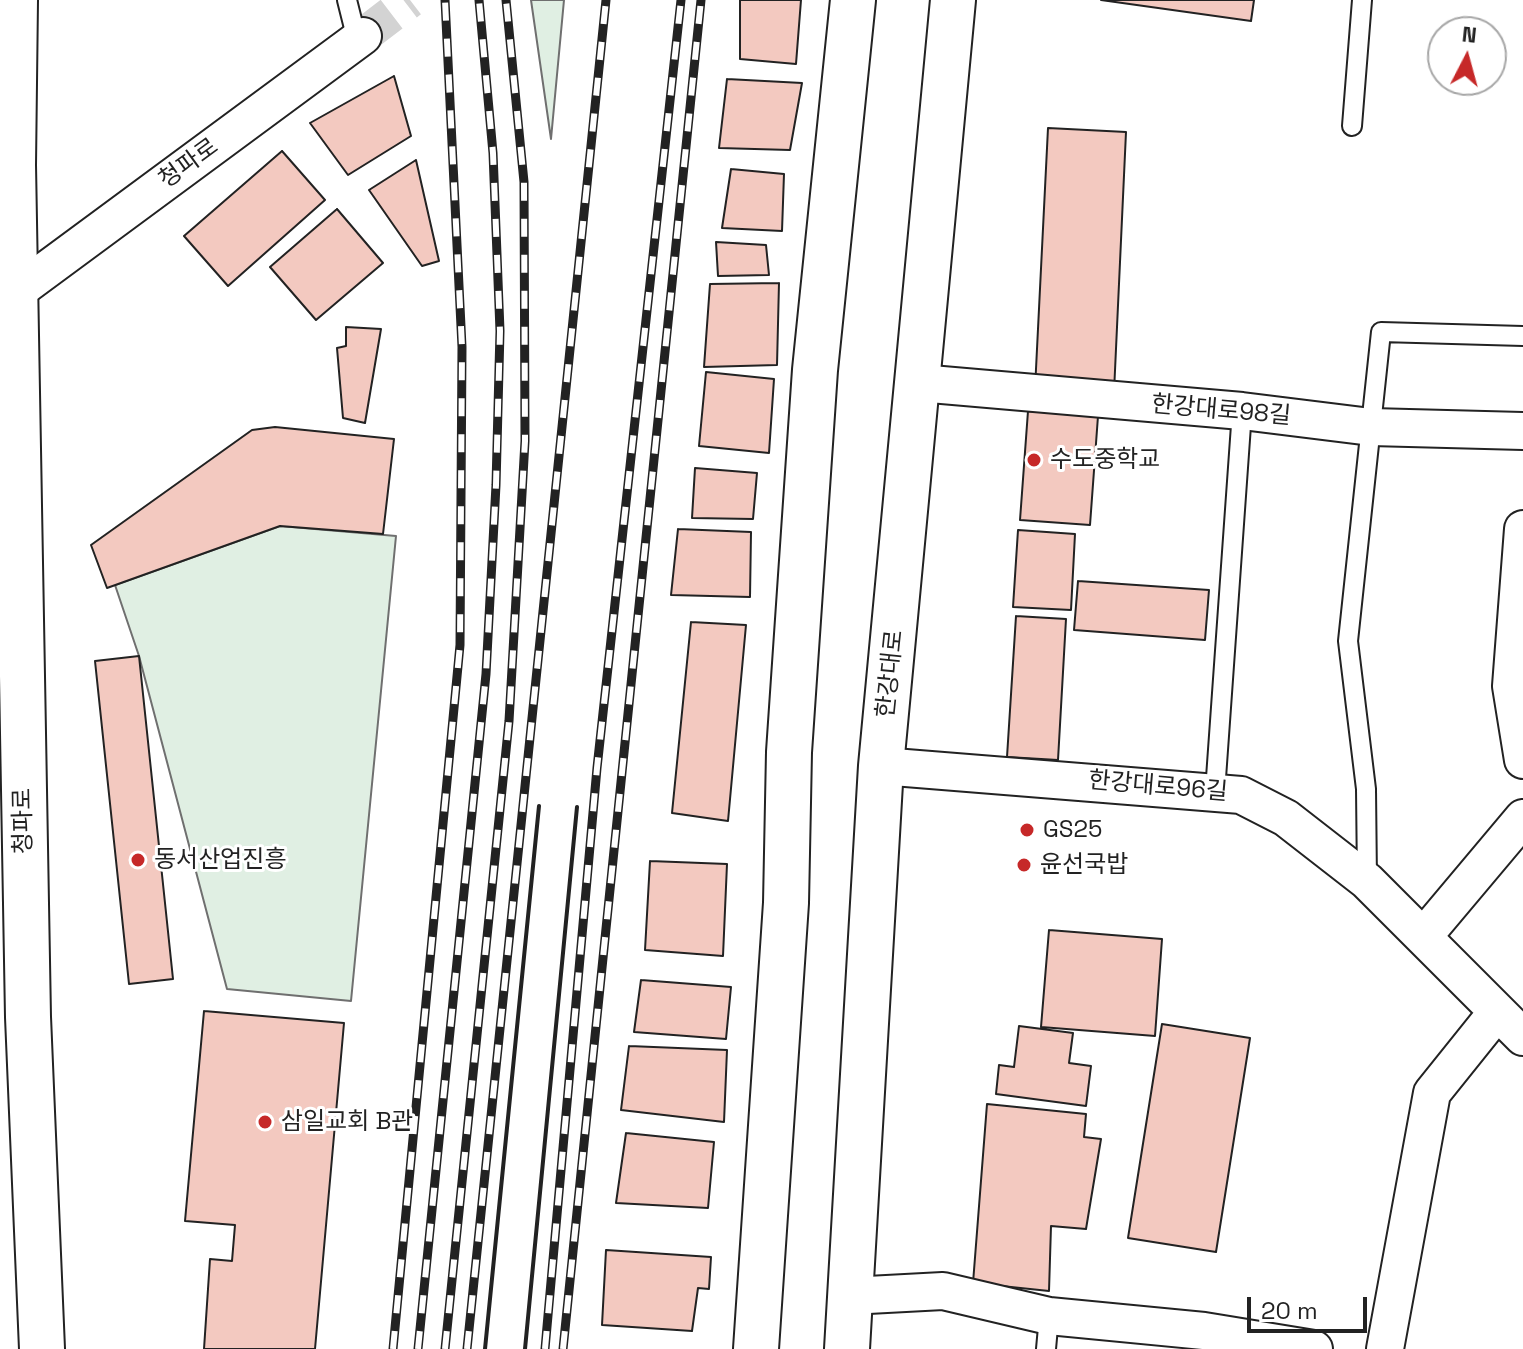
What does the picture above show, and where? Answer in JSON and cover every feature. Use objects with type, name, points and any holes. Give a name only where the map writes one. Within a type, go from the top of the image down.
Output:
[{"type":"main road","name":"청파로","points":[[15,0],[8,298],[28,1017],[42,1349]]},
{"type":"main road","points":[[756,1349],[786,903],[789,752],[814,386],[853,0]]},
{"type":"main road","name":"한강대로","points":[[847,1349],[881,766],[953,0]]},
{"type":"street","name":"청파로","points":[[8,298],[360,38]]},
{"type":"street","name":"한강대로98길","points":[[919,383],[1242,411],[1371,427],[1523,431]]},
{"type":"street","points":[[1523,529],[1511,686],[1523,760]]},
{"type":"street","name":"한강대로96길","points":[[881,766],[1241,795],[1286,818],[1367,881],[1523,1037]]},
{"type":"street","points":[[1423,937],[1523,818]]},
{"type":"street","points":[[1385,1349],[1432,1093],[1497,1012]]},
{"type":"street","points":[[849,1296],[943,1291],[1048,1332],[1204,1331],[1314,1349]]},
{"type":"lane","points":[[347,0],[360,38]]},
{"type":"lane","points":[[1352,126],[1362,0]]},
{"type":"lane","points":[[1367,881],[1366,789],[1348,641],[1381,332],[1523,336]]},
{"type":"lane","points":[[1215,792],[1242,411]]},
{"type":"green space","points":[[531,0],[564,0],[551,139]]},
{"type":"green space","points":[[280,526],[396,536],[351,1001],[227,989],[139,656],[115,585]]},
{"type":"building","points":[[740,0],[801,0],[796,64],[740,59]]},
{"type":"building","points":[[1101,0],[1254,0],[1251,21]]},
{"type":"building","points":[[394,76],[411,136],[348,175],[310,123]]},
{"type":"building","points":[[727,79],[802,83],[790,150],[719,148]]},
{"type":"building","points":[[1048,128],[1126,132],[1114,392],[1035,389]]},
{"type":"building","points":[[282,151],[325,200],[228,286],[184,236]]},
{"type":"building","points":[[416,160],[439,261],[422,266],[369,190]]},
{"type":"building","points":[[731,169],[784,174],[782,231],[722,228]]},
{"type":"building","points":[[337,209],[383,263],[316,320],[270,267]]},
{"type":"building","points":[[716,242],[766,245],[769,275],[718,276]]},
{"type":"building","points":[[779,283],[777,365],[704,367],[710,284]]},
{"type":"building","points":[[346,327],[381,329],[365,423],[343,418],[337,348],[346,346]]},
{"type":"building","points":[[706,372],[774,379],[769,453],[699,446]]},
{"type":"building","points":[[1028,411],[1098,416],[1090,525],[1020,520]]},
{"type":"building","points":[[275,427],[394,439],[383,534],[280,526],[107,588],[91,545],[252,430]]},
{"type":"building","points":[[695,468],[757,473],[753,519],[692,518]]},
{"type":"building","points":[[678,529],[751,532],[750,597],[671,595]]},
{"type":"building","points":[[1018,530],[1075,534],[1071,610],[1013,607]]},
{"type":"building","points":[[1078,581],[1209,590],[1205,640],[1074,630]]},
{"type":"building","points":[[1016,616],[1066,619],[1058,760],[1007,757]]},
{"type":"building","points":[[691,622],[746,625],[728,821],[672,813]]},
{"type":"building","name":"동서산업진흥","points":[[139,656],[173,979],[129,984],[95,661]]},
{"type":"building","points":[[650,861],[727,864],[723,956],[645,950]]},
{"type":"building","points":[[1049,930],[1162,939],[1155,1036],[1041,1027]]},
{"type":"building","points":[[641,980],[731,987],[726,1039],[634,1032]]},
{"type":"building","name":"삼일교회 B관","points":[[204,1011],[344,1023],[315,1349],[204,1349],[210,1259],[232,1261],[235,1225],[185,1221]]},
{"type":"building","points":[[1162,1024],[1250,1038],[1216,1252],[1128,1238]]},
{"type":"building","points":[[1019,1026],[1073,1033],[1069,1063],[1091,1066],[1086,1106],[996,1094],[999,1065],[1014,1067]]},
{"type":"building","points":[[629,1046],[727,1050],[724,1122],[621,1110]]},
{"type":"building","points":[[987,1104],[1086,1114],[1084,1137],[1101,1139],[1086,1229],[1051,1226],[1049,1291],[973,1283]]},
{"type":"building","points":[[626,1133],[714,1142],[708,1208],[616,1203]]},
{"type":"building","points":[[606,1250],[711,1257],[709,1289],[698,1288],[692,1331],[602,1325]]},
{"type":"tunnel","points":[[363,36],[410,0]]},
{"type":"railway","points":[[393,1349],[460,645],[462,347],[445,0]]},
{"type":"railway","points":[[418,1349],[486,674],[496,485],[500,331],[493,153],[479,0]]},
{"type":"railway","points":[[445,1349],[509,721],[525,441],[524,182],[506,0]]},
{"type":"railway","points":[[467,1349],[606,0]]},
{"type":"railway","points":[[545,1349],[597,768],[681,0]]},
{"type":"railway","points":[[563,1349],[701,0]]},
{"type":"wall","points":[[485,1349],[539,806]]},
{"type":"wall","points":[[525,1349],[577,807]]},
{"type":"place","name":"수도중학교","points":[[1034,460]]},
{"type":"place","name":"GS25","points":[[1027,830]]},
{"type":"place","name":"동서산업진흥","points":[[138,860]]},
{"type":"place","name":"윤선국밥","points":[[1024,865]]},
{"type":"place","name":"삼일교회 B관","points":[[265,1122]]}]
